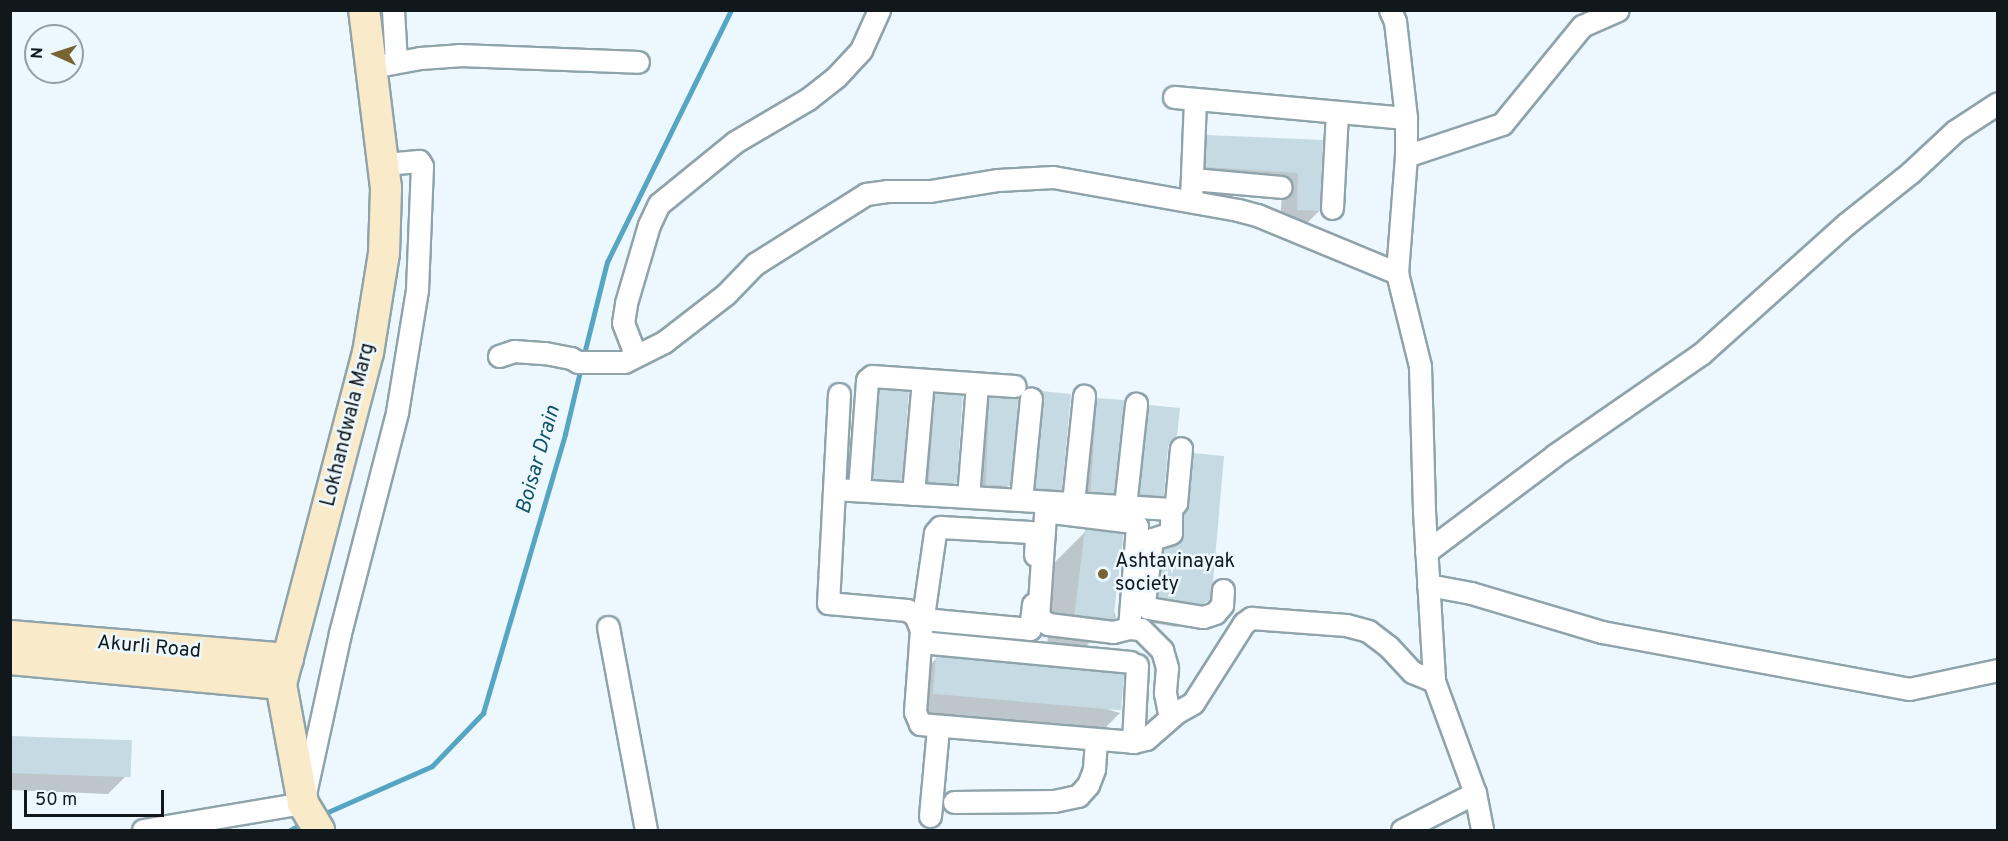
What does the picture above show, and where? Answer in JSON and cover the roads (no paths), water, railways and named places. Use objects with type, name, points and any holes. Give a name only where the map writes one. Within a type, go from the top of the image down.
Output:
[{"type":"street","name":"Lokhandwala Marg","points":[[312,818],[284,672],[375,318],[384,253],[384,65],[365,31],[364,10]]},
{"type":"street","points":[[393,10],[384,65],[459,55],[638,62]]},
{"type":"street","points":[[629,358],[623,323],[626,303],[648,225],[659,204],[735,142],[808,99],[836,77],[861,50],[879,10]]},
{"type":"street","points":[[1390,10],[1395,21],[1406,118],[1406,156],[1397,273],[1420,366],[1426,552],[1434,681],[1475,793],[1482,831]]},
{"type":"street","points":[[1406,156],[1502,124],[1582,26],[1618,10]]},
{"type":"street","points":[[1174,97],[1406,118]]},
{"type":"street","points":[[1192,189],[1196,99]]},
{"type":"street","points":[[1426,552],[1555,455],[1701,354],[1846,224],[1910,173],[1955,131],[1998,103]]},
{"type":"street","points":[[1332,208],[1337,112]]},
{"type":"street","points":[[143,831],[312,818],[340,633],[396,412],[417,290],[422,166],[419,161],[384,164]]},
{"type":"street","points":[[499,356],[514,351],[545,353],[571,358],[578,362],[629,358],[664,342],[726,294],[755,264],[866,194],[887,191],[930,191],[998,180],[1053,177],[1192,189],[1239,184],[1281,187]]},
{"type":"street","points":[[1238,210],[1239,184]]},
{"type":"street","points":[[1192,189],[1238,210],[1257,214],[1397,273]]},
{"type":"street","points":[[859,490],[867,380],[872,376],[977,384],[1023,392],[1022,500]]},
{"type":"street","points":[[913,494],[923,380]]},
{"type":"street","points":[[968,497],[977,384]]},
{"type":"street","points":[[839,394],[828,603],[907,610],[915,615],[921,630]]},
{"type":"street","points":[[1073,503],[1084,396]]},
{"type":"street","points":[[1125,506],[1136,404]]},
{"type":"street","points":[[1181,448],[1176,503],[1171,509],[1171,532],[1152,539],[1144,603],[1148,608],[1203,617],[1215,613],[1222,604],[1223,590]]},
{"type":"street","points":[[834,489],[1171,509]]},
{"type":"street","points":[[1138,631],[1137,526],[1133,522],[1050,512],[1045,514],[1038,617],[1048,624],[1113,632],[1138,631],[1162,650],[1167,668],[1165,693],[1170,718]]},
{"type":"street","points":[[921,630],[1030,629],[1033,622],[1036,537],[1030,532],[940,527],[935,533],[921,630],[915,712],[920,724],[938,728],[1096,740],[1133,742],[1146,739],[1170,718],[1193,703],[1244,623],[1251,618],[1346,625],[1368,631],[1388,646],[1412,672],[1434,681]]},
{"type":"street","points":[[1428,585],[1471,593],[1602,632],[1909,689],[1998,670]]},
{"type":"street","points":[[1138,631],[1148,608]]},
{"type":"street","points":[[608,627],[646,831]]},
{"type":"street","points":[[921,630],[1134,664],[1133,742]]},
{"type":"street","name":"Akurli Road","points":[[10,636],[284,672]]},
{"type":"street","name":"Akurli Road","points":[[10,659],[284,672]]},
{"type":"street","points":[[930,816],[938,728]]},
{"type":"street","points":[[954,802],[1054,801],[1078,796],[1088,785],[1094,769],[1096,740]]},
{"type":"street","points":[[1402,831],[1475,793]]},
{"type":"waterway","name":"Boisar Drain","points":[[583,358],[607,262],[731,10]]},
{"type":"waterway","name":"Boisar Drain","points":[[321,815],[432,766],[483,713],[565,434],[581,367]]},
{"type":"waterway","name":"Boisar Drain","points":[[290,830],[304,823]]},
{"type":"place","name":"Ashtavinayak society","points":[[1103,574]]}]
